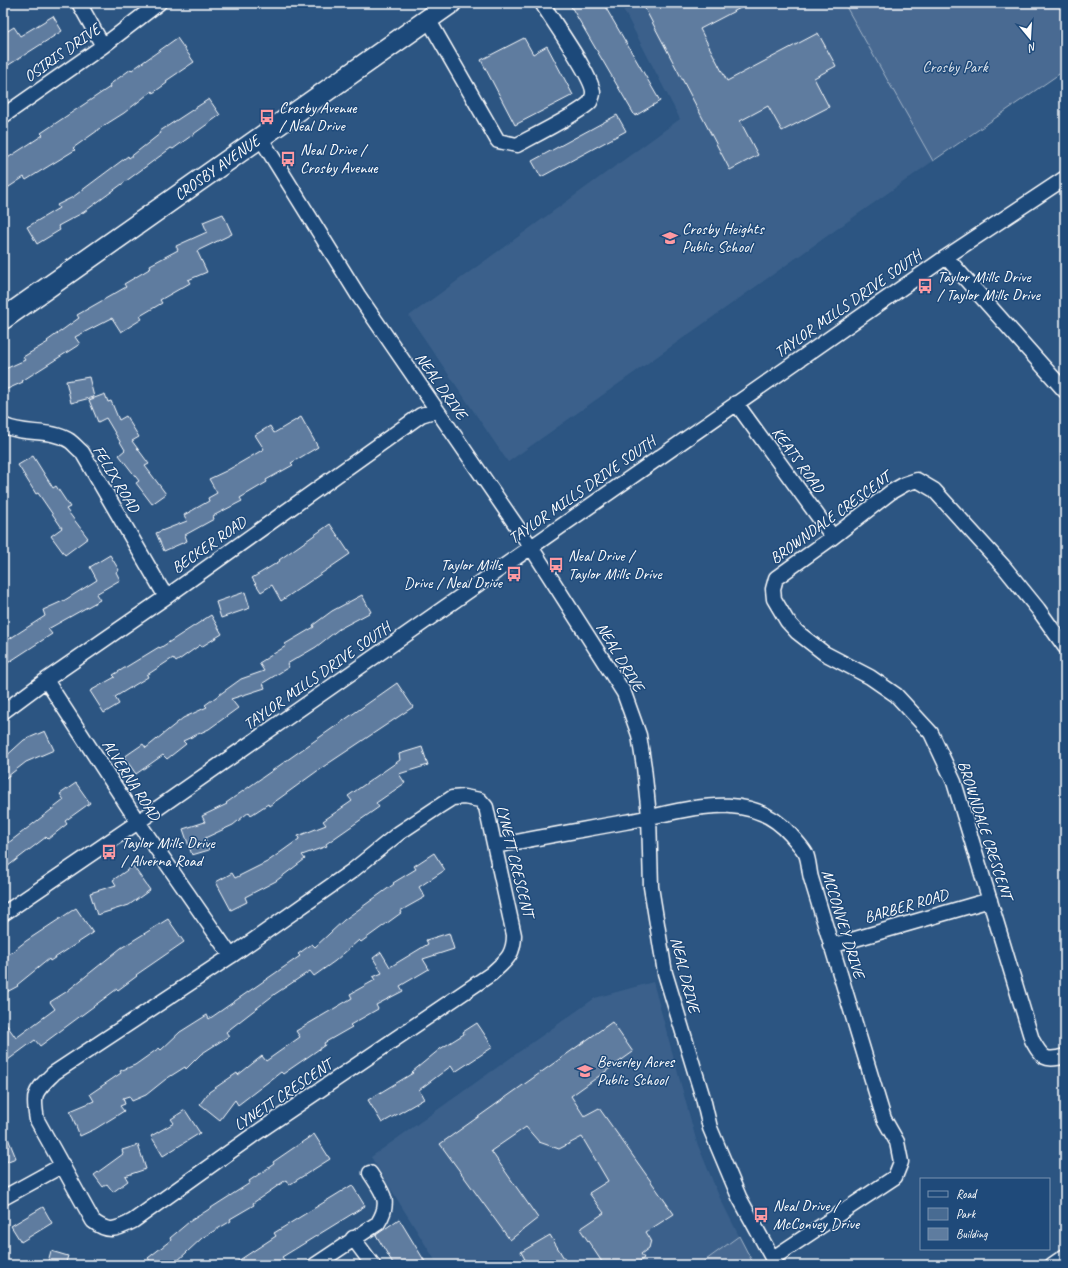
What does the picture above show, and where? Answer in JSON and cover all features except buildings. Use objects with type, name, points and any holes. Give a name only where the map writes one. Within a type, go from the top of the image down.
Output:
[{"type":"street","points":[[79,3],[104,46]]},
{"type":"street","name":"OSIRIS DRIVE","points":[[3,116],[104,46],[159,3]]},
{"type":"street","name":"CROSBY AVENUE","points":[[3,319],[451,3]]},
{"type":"street","points":[[428,19],[498,141],[516,145],[574,113],[590,102],[593,93],[590,81],[542,3]]},
{"type":"street","name":"NEAL DRIVE","points":[[260,137],[358,295],[531,547],[624,693],[639,735],[644,767],[649,816],[651,887],[665,973],[703,1098],[710,1128],[739,1197],[775,1262]]},
{"type":"street","name":"TAYLOR MILLS DRIVE SOUTH","points":[[3,914],[138,822],[946,257],[1065,178]]},
{"type":"street","points":[[946,257],[1065,391]]},
{"type":"street","name":"KEATS ROAD","points":[[736,403],[833,537]]},
{"type":"street","name":"BECKER ROAD","points":[[3,712],[421,415],[437,410]]},
{"type":"street","name":"FELIX ROAD","points":[[3,424],[12,429],[58,436],[70,441],[82,452],[166,597]]},
{"type":"street","name":"BROWNDALE CRESCENT","points":[[1065,647],[1038,609],[1004,567],[934,490],[917,480],[905,484],[891,492],[833,537],[776,578],[773,589],[774,599],[787,621],[797,632],[824,653],[870,678],[896,695],[930,733],[954,782],[1032,1040],[1044,1058],[1051,1060],[1065,1056]]},
{"type":"street","name":"ALVERNA ROAD","points":[[46,680],[138,822],[231,956]]},
{"type":"street","name":"LYNETT CRESCENT","points":[[464,796],[480,800],[486,807],[496,846],[512,921],[514,947],[506,960],[491,974],[124,1226],[106,1229],[92,1221],[63,1164],[37,1120],[34,1104],[35,1093],[54,1073],[231,956],[352,871],[400,833],[452,798],[464,796]]},
{"type":"street","name":"MCCONVEY DRIVE","points":[[496,846],[579,829],[627,822],[649,816],[709,806],[742,806],[762,813],[779,823],[806,855],[811,878],[831,946],[884,1119],[897,1142],[901,1162],[895,1177],[775,1262]]},
{"type":"street","name":"BARBER ROAD","points":[[831,946],[990,900]]},
{"type":"street","points":[[3,1198],[63,1164]]},
{"type":"street","points":[[315,1265],[353,1238],[378,1223],[384,1214],[386,1198],[370,1173]]},
{"type":"street","points":[[353,1238],[373,1265]]},
{"type":"street","points":[[1052,1265],[1065,1256]]},
{"type":"shaded area","name":"Crosby Heights Public School","points":[[620,3],[844,3],[933,161],[508,462],[409,316],[680,119]]},
{"type":"shaded area","name":"Beverley Acres Public School","points":[[653,982],[697,1143],[719,1196],[739,1236],[699,1265],[438,1265],[371,1157],[595,998]]},
{"type":"green space","name":"Crosby Park","points":[[844,3],[1065,3],[1065,70],[933,161]]},
{"type":"green space","points":[[739,1236],[754,1265],[699,1265]]},
{"type":"place","name":"Crosby Avenue / Neal Drive","points":[[267,117]]},
{"type":"place","name":"Neal Drive / Crosby Avenue","points":[[288,159]]},
{"type":"place","name":"Crosby Heights Public School","points":[[670,238]]},
{"type":"place","name":"Taylor Mills Drive / Taylor Mills Drive","points":[[925,286]]},
{"type":"place","name":"Neal Drive / Taylor Mills Drive","points":[[556,565]]},
{"type":"place","name":"Taylor Mills Drive / Neal Drive","points":[[514,574]]},
{"type":"place","name":"Taylor Mills Drive / Alverna Road","points":[[109,852]]},
{"type":"place","name":"Beverley Acres Public School","points":[[585,1071]]},
{"type":"place","name":"Neal Drive / McConvey Drive","points":[[761,1215]]}]
